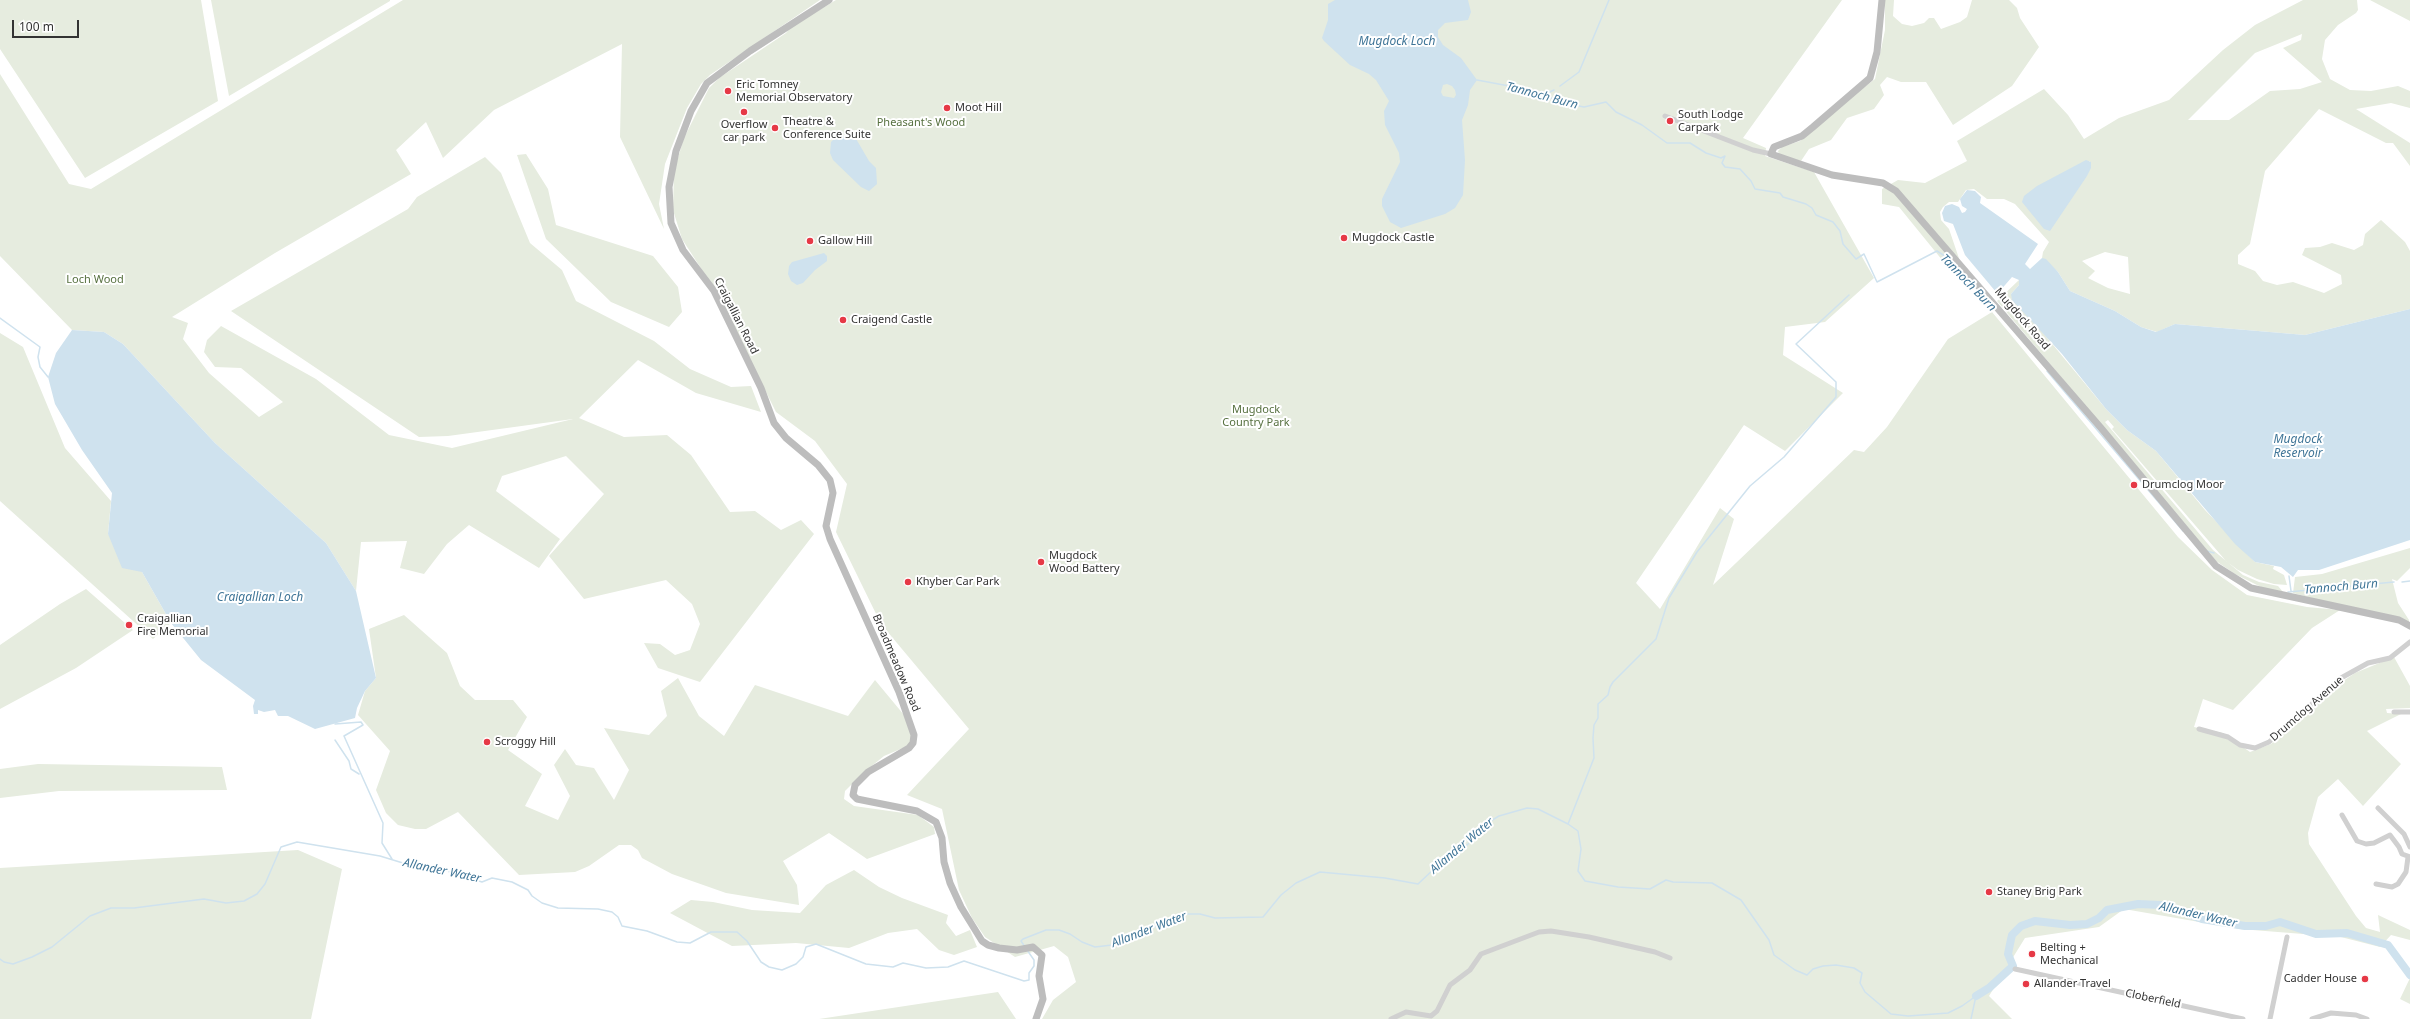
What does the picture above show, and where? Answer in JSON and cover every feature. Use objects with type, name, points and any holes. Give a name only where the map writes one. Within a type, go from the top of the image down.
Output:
[{"type":"street","name":"Craigallian Road","points":[[828,0],[750,51],[707,83],[691,111],[681,135],[669,186],[671,223],[675,234],[683,250],[714,291],[761,388],[774,423],[786,438],[818,465],[830,480],[833,493],[826,526],[843,571]]},
{"type":"street","points":[[1665,116],[1753,150],[1771,154],[1774,147],[1802,136],[1814,127],[1870,78],[1877,52],[1882,0]]},
{"type":"street","name":"Mugdock Road","points":[[1771,154],[1832,175],[1883,183],[1896,191],[2101,428],[2216,566],[2251,588],[2399,620],[2410,626]]},
{"type":"street","name":"Broadmeadow Road","points":[[843,571],[899,692],[914,735],[913,743],[909,748],[868,772],[855,785],[853,795],[857,799],[917,811],[936,822],[942,838],[944,862],[950,883],[982,941],[988,945],[1020,949],[1030,947],[1038,951],[1042,960],[1039,976],[1043,1000],[1036,1019]]},
{"type":"street","name":"Drumclog Avenue","points":[[2199,729],[2228,737],[2240,745],[2255,748],[2269,742],[2341,678],[2368,663],[2390,658],[2410,642]]},
{"type":"street","points":[[2394,712],[2410,712]]},
{"type":"street","points":[[2378,808],[2404,834],[2410,847]]},
{"type":"street","points":[[2342,815],[2357,841],[2366,844],[2374,843],[2390,835],[2400,847],[2402,854],[2409,857],[2406,872],[2398,884],[2392,887],[2376,884]]},
{"type":"street","points":[[1390,1019],[1406,1012],[1431,1016],[1437,1011],[1450,985],[1470,970],[1481,954],[1539,932],[1552,931],[1589,937],[1655,952],[1670,958]]},
{"type":"street","points":[[2270,1019],[2288,937]]},
{"type":"street","name":"Cloberfield","points":[[2015,969],[2243,1019]]},
{"type":"street","points":[[2312,1019],[2331,1013],[2356,1015],[2367,1019]]},
{"type":"green space","points":[[0,0],[201,0],[218,101],[85,178],[0,49]]},
{"type":"green space","points":[[211,0],[390,0],[390,1],[229,96]]},
{"type":"green space","name":"Loch Wood","points":[[403,0],[820,0],[710,75],[701,84],[687,108],[665,164],[659,204],[664,229],[620,137],[622,44],[494,110],[443,158],[426,122],[396,150],[411,174],[275,253],[172,317],[188,323],[183,339],[209,373],[259,417],[283,402],[241,368],[215,367],[204,352],[207,340],[221,326],[316,379],[389,435],[452,448],[573,419],[448,436],[419,437],[231,311],[408,209],[417,197],[485,157],[501,173],[530,243],[562,270],[576,301],[654,341],[690,369],[731,387],[751,386],[761,412],[696,393],[638,360],[579,418],[624,437],[667,435],[691,455],[730,512],[755,511],[781,530],[801,520],[814,534],[700,682],[658,668],[644,643],[660,644],[675,655],[690,650],[700,624],[692,604],[666,580],[584,599],[549,556],[604,494],[566,456],[502,476],[496,491],[560,539],[539,568],[469,525],[447,544],[424,574],[400,568],[407,541],[361,542],[356,591],[326,543],[215,443],[123,344],[104,332],[72,330],[0,256],[0,74],[69,184],[91,189]]},
{"type":"green space","name":"Mugdock Country Park","points":[[836,0],[1842,0],[1743,138],[1766,148],[1765,156],[1814,172],[1874,278],[1825,322],[1785,327],[1783,355],[1843,393],[1785,451],[1744,425],[1636,583],[1660,609],[1720,508],[1734,519],[1713,585],[1854,450],[1864,452],[1887,427],[1948,339],[1992,312],[2178,537],[2212,570],[2247,595],[2307,607],[2340,610],[2312,628],[2233,710],[2203,699],[2194,727],[2223,733],[2250,752],[2271,744],[2327,692],[2355,673],[2394,657],[2410,686],[2410,708],[2386,709],[2387,713],[2401,714],[2367,731],[2401,764],[2363,806],[2338,779],[2318,797],[2308,833],[2309,844],[2356,916],[2366,928],[2380,932],[2378,915],[2410,930],[2410,940],[2391,935],[2380,947],[2341,937],[2240,929],[2124,909],[2099,927],[2025,938],[1989,996],[2012,1019],[1042,1019],[1053,1000],[1076,982],[1068,957],[1054,946],[1015,957],[985,937],[972,918],[959,890],[942,809],[907,795],[969,729],[881,624],[836,532],[847,484],[815,441],[776,412],[715,290],[682,239],[673,210],[674,171],[684,138],[709,88],[719,78],[786,33],[791,27]]},
{"type":"green space","points":[[1885,0],[1894,0],[1893,16],[1902,24],[1912,26],[1924,23],[1929,18],[1934,18],[1941,29],[1960,22],[1967,17],[1972,0],[2009,0],[2017,8],[2020,18],[2039,47],[2012,86],[1953,125],[1926,82],[1901,82],[1887,77],[1880,85],[1884,95],[1874,109],[1847,118],[1831,140],[1809,149],[1801,161],[1779,155],[1778,151],[1782,147],[1800,141],[1828,115],[1875,79],[1885,30]]},
{"type":"green space","points":[[2303,0],[2357,0],[2358,10],[2356,13],[2338,25],[2325,40],[2322,59],[2330,79],[2350,90],[2371,91],[2398,86],[2410,91],[2410,108],[2391,103],[2356,109],[2410,143],[2410,166],[2393,143],[2386,143],[2319,109],[2265,171],[2250,244],[2238,255],[2238,264],[2255,271],[2263,281],[2277,285],[2293,282],[2324,293],[2342,284],[2341,275],[2302,255],[2305,248],[2320,247],[2332,243],[2354,250],[2363,245],[2365,234],[2381,220],[2405,242],[2410,251],[2410,309],[2305,335],[2175,324],[2157,332],[2141,327],[2115,311],[2070,291],[2058,272],[2042,258],[2043,252],[2049,242],[2015,204],[2004,199],[1987,199],[1974,189],[1966,190],[1958,202],[1949,202],[1943,207],[1940,212],[1941,220],[1949,229],[1966,279],[1956,277],[1899,207],[1882,204],[1882,189],[1898,180],[1925,183],[1967,161],[1957,141],[2044,89],[2068,115],[2084,139],[2119,118],[2169,100],[2223,50],[2255,25]],"holes":[[[2302,34],[2301,40],[2283,48],[2322,82],[2300,89],[2270,91],[2229,120],[2188,120],[2255,53]],[[2090,161],[2083,178],[2048,230],[2023,200],[2036,189]],[[2105,252],[2128,257],[2130,294],[2108,288],[2088,278],[2095,271],[2082,261]]]},
{"type":"green space","points":[[2370,0],[2410,0],[2410,21]]},
{"type":"green space","points":[[526,154],[548,189],[556,225],[653,256],[678,287],[682,312],[669,327],[611,302],[546,239],[517,155]]},
{"type":"green space","points":[[2019,280],[2019,285],[2011,294],[2106,409],[2127,430],[2156,451],[2205,510],[2255,562],[2274,566],[2273,569],[2284,575],[2287,585],[2274,584],[2257,579],[2238,570],[2228,562],[2243,575],[2259,582],[2278,586],[2284,593],[2263,588],[2235,574],[2216,561],[1997,301]],"holes":[[[2108,420],[2114,427],[2112,429],[2225,560],[2213,550],[2105,422]]]},
{"type":"green space","points":[[0,333],[23,347],[65,448],[111,501],[108,534],[142,572],[171,623],[153,639],[0,501]]},
{"type":"green space","points":[[2410,548],[2410,568],[2397,581],[2392,579],[2398,603],[2409,620],[2409,624],[2293,593],[2295,577],[2322,574]]},
{"type":"green space","points":[[86,589],[133,630],[76,668],[0,709],[0,645],[60,604]]},
{"type":"green space","points":[[404,615],[447,653],[460,686],[475,700],[513,700],[527,717],[508,750],[542,774],[525,806],[558,820],[570,796],[554,765],[565,749],[576,765],[594,768],[614,800],[629,770],[604,728],[649,735],[667,716],[661,691],[678,678],[699,716],[724,736],[755,685],[848,716],[875,680],[909,721],[913,737],[910,745],[884,756],[862,774],[845,791],[844,799],[854,806],[918,815],[934,827],[935,834],[867,859],[829,833],[783,861],[797,885],[799,905],[726,893],[672,874],[642,858],[638,850],[631,845],[619,845],[589,866],[575,872],[519,875],[458,812],[426,829],[415,829],[398,825],[386,813],[376,790],[390,751],[358,715],[365,691],[376,678],[369,629]]},
{"type":"green space","points":[[38,764],[222,767],[227,790],[59,791],[0,798],[0,769]]},
{"type":"green space","points":[[298,850],[342,869],[311,1019],[0,1019],[0,868]]},
{"type":"green space","points":[[854,870],[879,887],[902,898],[948,915],[946,923],[956,936],[970,930],[977,947],[954,955],[939,950],[917,929],[888,933],[849,948],[796,943],[732,946],[670,913],[691,900],[713,902],[752,910],[800,913],[826,885]]},
{"type":"green space","points":[[2410,978],[2410,1004],[2400,999]]},
{"type":"green space","points":[[998,992],[1016,1019],[819,1019]]},
{"type":"water","name":"Mugdock Loch","points":[[1335,0],[1468,0],[1471,12],[1468,20],[1445,23],[1438,30],[1438,37],[1443,45],[1461,58],[1477,80],[1470,90],[1468,105],[1462,120],[1465,160],[1463,195],[1455,208],[1445,214],[1401,228],[1390,222],[1382,206],[1382,199],[1400,162],[1399,153],[1385,125],[1384,111],[1389,101],[1376,80],[1369,74],[1350,65],[1322,38],[1328,20],[1328,4]],"holes":[[[1447,84],[1452,86],[1456,95],[1454,98],[1443,96],[1441,92],[1443,85]]]},
{"type":"water","points":[[843,136],[855,137],[869,161],[876,168],[877,184],[869,191],[861,187],[833,160],[830,153],[831,142],[835,138]]},
{"type":"water","points":[[2086,160],[2091,162],[2091,168],[2087,176],[2050,231],[2044,229],[2022,202],[2024,196],[2037,186]]},
{"type":"water","name":"Mugdock Reservoir","points":[[1967,190],[1975,191],[1981,197],[1980,203],[2038,244],[2025,264],[2030,269],[2042,258],[2046,259],[2058,272],[2070,291],[2115,311],[2141,327],[2156,332],[2175,324],[2305,335],[2410,309],[2410,540],[2319,570],[2298,570],[2293,577],[2281,567],[2255,562],[2235,544],[2156,451],[2127,430],[2106,409],[2062,354],[2012,300],[2011,294],[2019,285],[2019,280],[2012,277],[1999,292],[1996,292],[1965,255],[1953,224],[1944,221],[1942,213],[1945,206],[1952,204],[1959,207],[1962,213],[1965,212],[1967,209],[1962,206],[1960,199]]},
{"type":"water","points":[[824,253],[827,256],[827,261],[815,270],[803,283],[797,285],[791,281],[788,274],[789,266],[792,262]]},
{"type":"water","name":"Craigallian Loch","points":[[72,330],[104,332],[123,344],[215,443],[326,543],[356,591],[376,678],[365,691],[357,708],[355,718],[315,729],[288,716],[278,716],[275,710],[264,712],[258,710],[258,714],[254,714],[253,706],[255,700],[201,660],[171,623],[142,572],[122,568],[108,534],[112,493],[82,450],[55,404],[48,377],[56,353]]},
{"type":"waterway","points":[[1560,86],[1579,72],[1609,0]]},
{"type":"waterway","name":"Tannoch Burn","points":[[1477,80],[1520,88],[1569,104],[1584,107],[1606,102],[1616,112],[1642,125],[1667,143],[1690,143],[1706,153],[1721,158],[1725,156],[1722,163],[1725,167],[1740,169],[1751,181],[1755,189],[1780,193],[1783,197],[1806,204],[1812,208],[1816,215],[1833,222],[1840,231],[1843,244],[1856,259],[1864,254],[1877,282],[1937,251],[1951,260]]},
{"type":"waterway","name":"Tannoch Burn","points":[[1541,96],[1554,90]]},
{"type":"waterway","points":[[1568,824],[1594,758],[1593,738],[1594,725],[1598,718],[1598,704],[1608,695],[1613,682],[1656,639],[1669,598],[1697,552],[1750,486],[1784,457],[1836,397],[1836,382],[1796,344],[1849,295]]},
{"type":"waterway","points":[[0,318],[40,347],[38,357],[40,367],[48,377]]},
{"type":"waterway","name":"Tannoch Burn","points":[[2047,371],[2183,531]]},
{"type":"waterway","name":"Tannoch Burn","points":[[2207,551],[2214,553]]},
{"type":"waterway","points":[[2289,576],[2291,591]]},
{"type":"waterway","name":"Tannoch Burn","points":[[2402,582],[2410,581]]},
{"type":"waterway","name":"Tannoch Burn","points":[[2288,592],[2394,582]]},
{"type":"waterway","points":[[335,724],[361,722],[363,725],[344,736],[383,823],[382,843],[392,859]]},
{"type":"waterway","points":[[335,740],[349,761],[351,769],[359,774]]},
{"type":"waterway","name":"Allander Water","points":[[1025,947],[1021,941],[1023,939],[1046,930],[1059,930],[1095,947],[1112,945],[1185,914],[1200,914],[1215,918],[1263,917],[1281,895],[1296,883],[1320,872],[1385,878],[1418,884],[1452,852],[1467,845],[1489,822],[1499,816],[1527,808],[1538,809],[1568,824],[1578,831],[1581,849],[1578,871],[1585,881],[1618,887],[1650,889],[1666,880],[1673,882],[1712,883],[1741,900],[1769,940],[1774,955],[1795,970],[1807,975],[1813,969],[1823,966],[1836,965],[1854,968],[1862,973],[1860,983],[1865,992],[1891,1014],[1908,1016],[1948,1013],[1962,1006],[1976,996]]},
{"type":"waterway","name":"Allander Water","points":[[0,959],[4,962],[13,964],[32,957],[52,947],[90,916],[111,908],[134,908],[204,899],[226,903],[244,901],[257,894],[265,884],[281,847],[297,842],[380,856],[416,867],[428,865],[482,882],[492,878],[512,882],[528,890],[532,896],[542,903],[558,908],[598,909],[612,912],[618,917],[622,926],[647,931],[677,942],[690,943],[711,932],[737,932],[747,941],[761,962],[769,967],[782,970],[796,964],[803,957],[806,947],[816,944],[866,964],[893,967],[903,963],[926,968],[948,967],[964,961],[1024,981],[1029,980],[1029,973],[1034,966],[1034,960],[1027,950]]},
{"type":"waterway","name":"Allander Water","points":[[1976,996],[1989,988],[2013,966],[2008,954],[2012,935],[2021,926],[2035,921],[2070,925],[2087,924],[2099,918],[2107,910],[2138,904],[2161,905],[2202,919],[2245,926],[2266,926],[2280,922],[2316,934],[2347,933],[2388,945],[2410,975]]},
{"type":"waterway","points":[[1971,1019],[1976,996]]},
{"type":"place","name":"Eric Tomney Memorial Observatory","points":[[728,91]]},
{"type":"place","name":"Moot Hill","points":[[947,108]]},
{"type":"place","name":"Overflow car park","points":[[744,112]]},
{"type":"place","name":"South Lodge Carpark","points":[[1670,121]]},
{"type":"place","name":"Theatre & Conference Suite","points":[[775,128]]},
{"type":"place","name":"Mugdock Castle","points":[[1344,238]]},
{"type":"place","name":"Gallow Hill","points":[[810,241]]},
{"type":"place","name":"Craigend Castle","points":[[843,320]]},
{"type":"place","name":"Drumclog Moor","points":[[2134,485]]},
{"type":"place","name":"Mugdock Wood Battery","points":[[1041,562]]},
{"type":"place","name":"Khyber Car Park","points":[[908,582]]},
{"type":"place","name":"Craigallian Fire Memorial","points":[[129,625]]},
{"type":"place","name":"Scroggy Hill","points":[[487,742]]},
{"type":"place","name":"Staney Brig Park","points":[[1989,892]]},
{"type":"place","name":"Belting + Mechanical","points":[[2032,954]]},
{"type":"place","name":"Cadder House","points":[[2365,979]]},
{"type":"place","name":"Allander Travel","points":[[2026,984]]},
{"type":"park label","name":"Pheasant's Wood","points":[[921,123]]}]
